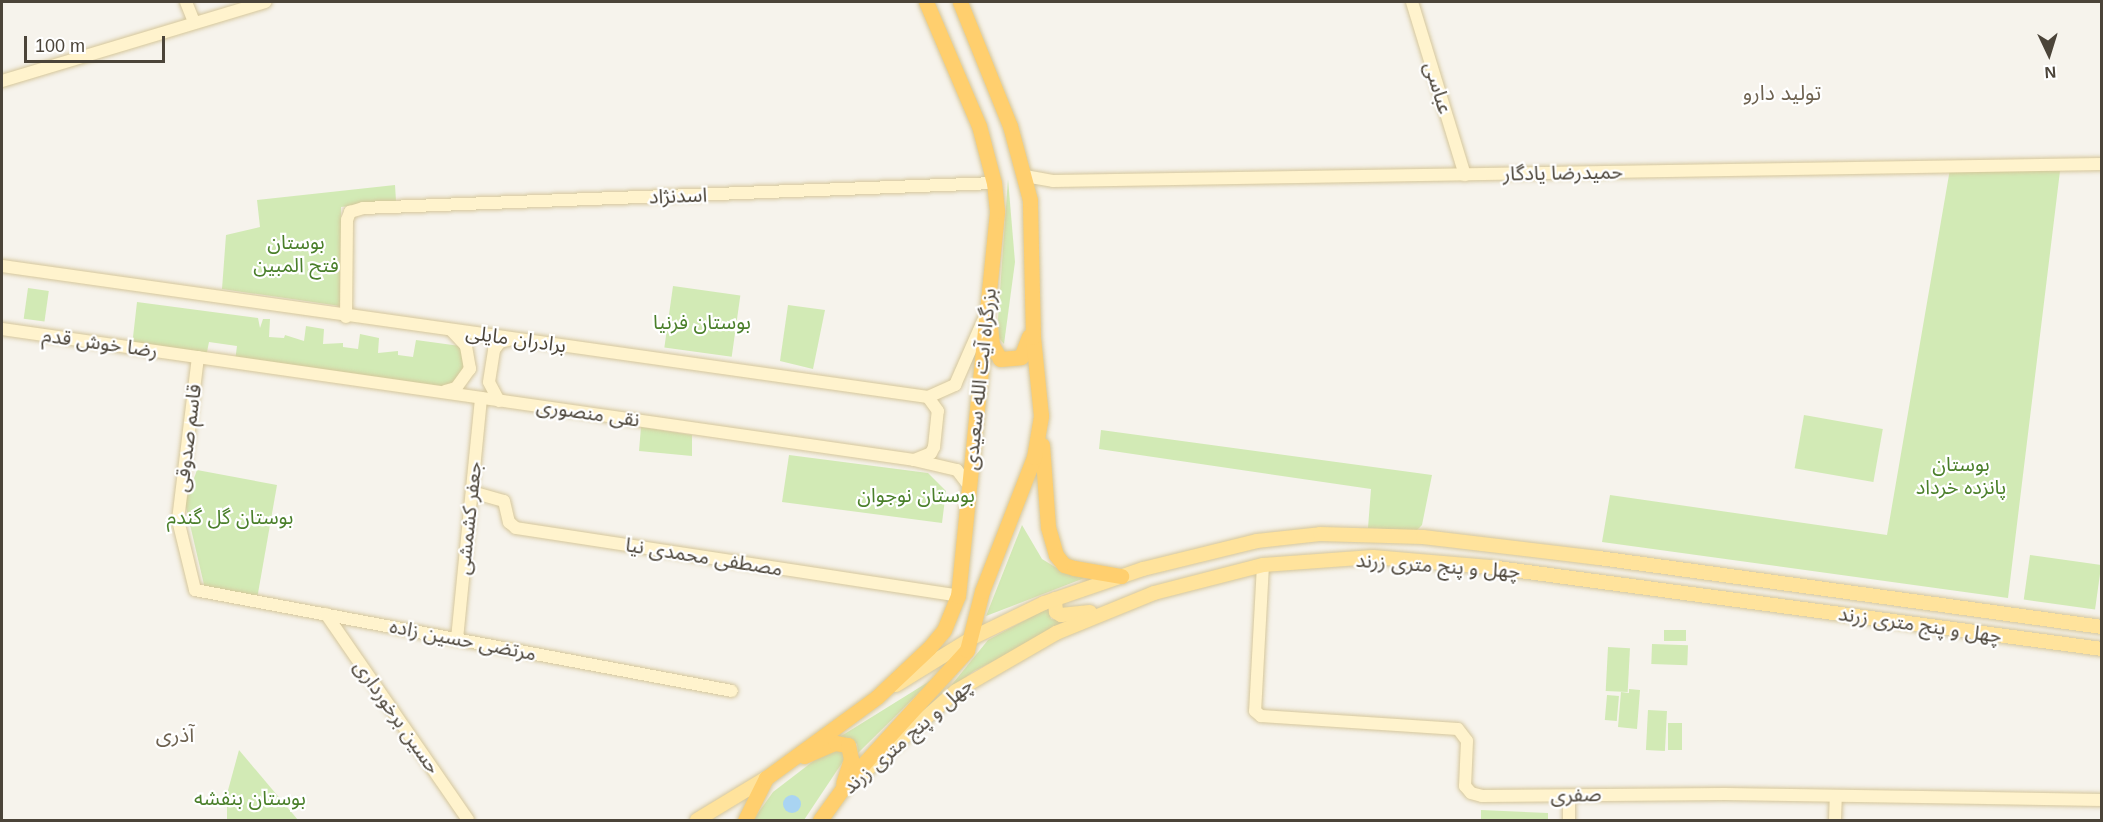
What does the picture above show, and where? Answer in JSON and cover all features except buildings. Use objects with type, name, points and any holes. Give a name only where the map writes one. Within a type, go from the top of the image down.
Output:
[{"type":"highway","name":"بزرگراه آیت الله سعیدی","points":[[745,820],[766,778],[778,767],[877,697],[938,638],[958,596],[987,296],[997,227],[994,183],[979,126],[926,2]]},
{"type":"highway","points":[[960,2],[994,83],[1025,176],[1033,245],[1033,306],[1048,527],[1056,555],[1064,565],[1121,576]]},
{"type":"highway","points":[[987,296],[992,345],[1000,359],[1015,360],[1026,351],[1033,306]]},
{"type":"highway","points":[[820,820],[837,797],[960,663],[972,638],[982,591],[1029,478],[1041,416]]},
{"type":"highway","points":[[778,767],[835,743],[848,745],[851,759],[837,797]]},
{"type":"main road","name":"چهل و پنج متری زرند","points":[[877,697],[972,638],[1055,599],[1121,576],[1257,541],[1320,534],[1383,535],[1599,558],[2102,627]]},
{"type":"main road","name":"چهل و پنج متری زرند","points":[[837,797],[956,691],[1008,659],[1107,610],[1154,593],[1263,565],[1373,557],[1490,567],[2102,650]]},
{"type":"main road","points":[[1055,599],[1056,612],[1061,615],[1107,610]]},
{"type":"main road","points":[[2030,640],[2050,632],[2040,618]]},
{"type":"main road","points":[[697,820],[766,778]]},
{"type":"street","points":[[186,2],[194,22]]},
{"type":"street","points":[[2,81],[265,2]]},
{"type":"street","name":"عباسی","points":[[1412,2],[1465,175]]},
{"type":"street","name":"حمیدرضا یادگار","points":[[1025,176],[1053,181],[1465,175],[2101,161]]},
{"type":"street","name":"اسدنژاد","points":[[346,317],[347,220],[350,212],[363,208],[994,183]]},
{"type":"street","name":"برادران مایلی","points":[[2,267],[16,267],[346,317],[928,397]]},
{"type":"street","points":[[914,460],[931,453],[934,447],[938,411],[928,397],[955,386],[985,317]]},
{"type":"street","name":"رضا خوش قدم","points":[[2,329],[198,357]]},
{"type":"street","points":[[441,392],[456,388],[470,369],[466,346],[451,330]]},
{"type":"street","points":[[499,400],[489,382],[494,350],[500,342],[513,339]]},
{"type":"street","name":"نقی منصوری","points":[[198,357],[914,460],[957,470],[969,486]]},
{"type":"street","name":"قاسم صدوقی","points":[[195,590],[178,520],[198,357]]},
{"type":"street","name":"جعفر کشمشی","points":[[457,639],[481,398]]},
{"type":"street","name":"مصطفی محمدی نیا","points":[[472,492],[504,501],[509,522],[516,528],[958,596]]},
{"type":"street","name":"صفری","points":[[1263,565],[1254,706],[1261,716],[1458,729],[1467,741],[1465,786],[1471,793],[1569,796],[1836,796],[2102,800]]},
{"type":"street","name":"مرتضی حسین زاده","points":[[195,590],[732,691]]},
{"type":"street","name":"حسین برخورداری","points":[[326,614],[468,820]]},
{"type":"street","points":[[1569,796],[1569,820]]},
{"type":"street","points":[[1835,820],[1836,796]]},
{"type":"green space","name":"بوستان پانزده خرداد","points":[[1950,169],[2060,171],[2008,598],[1602,542],[1610,495],[1887,535]]},
{"type":"green space","points":[[1008,179],[1015,262],[1004,344],[999,338],[998,319]]},
{"type":"green space","name":"بوستان فتح المبین","points":[[395,185],[396,201],[341,207],[340,306],[222,289],[226,235],[260,227],[257,200]]},
{"type":"green space","name":"بوستان فرنیا","points":[[673,286],[740,295],[732,357],[664,347]]},
{"type":"green space","points":[[28,288],[49,291],[44,322],[24,319]]},
{"type":"green space","points":[[137,302],[258,318],[260,328],[263,319],[270,319],[269,337],[284,338],[285,335],[304,341],[306,326],[324,329],[323,344],[343,343],[343,347],[358,349],[360,334],[379,338],[378,353],[398,351],[398,355],[413,357],[416,340],[460,346],[465,368],[449,387],[235,361],[237,346],[209,342],[206,357],[132,346]]},
{"type":"green space","points":[[788,305],[825,310],[813,369],[780,361]]},
{"type":"green space","points":[[1804,415],[1883,429],[1873,482],[1795,468]]},
{"type":"green space","points":[[641,427],[692,435],[692,456],[639,451]]},
{"type":"green space","points":[[1101,430],[1432,475],[1422,525],[1416,531],[1368,528],[1371,489],[1099,449]]},
{"type":"green space","name":"بوستان نوجوان","points":[[789,455],[928,473],[946,491],[942,523],[782,502]]},
{"type":"green space","name":"بوستان گل گندم","points":[[197,470],[277,485],[257,599],[205,589],[185,503]]},
{"type":"green space","points":[[1022,525],[1042,559],[1060,570],[1087,577],[986,616]]},
{"type":"green space","points":[[2030,555],[2101,565],[2095,610],[2024,600]]},
{"type":"green space","points":[[1048,608],[1051,619],[1070,623],[974,671],[945,693],[988,640]]},
{"type":"green space","points":[[1664,630],[1686,630],[1686,641],[1664,641]]},
{"type":"green space","points":[[1652,644],[1688,645],[1687,665],[1651,664]]},
{"type":"green space","points":[[1608,647],[1630,648],[1628,692],[1606,691]]},
{"type":"green space","points":[[933,679],[858,753],[857,744],[850,738],[838,738]]},
{"type":"green space","points":[[1629,689],[1640,690],[1637,729],[1618,727],[1621,692],[1629,693]]},
{"type":"green space","points":[[1607,695],[1619,696],[1617,721],[1605,720]]},
{"type":"green space","points":[[1648,710],[1667,711],[1665,751],[1646,750]]},
{"type":"green space","points":[[1668,723],[1682,723],[1682,750],[1668,750]]},
{"type":"green space","points":[[829,749],[841,749],[846,757],[804,820],[753,820],[773,792]]},
{"type":"green space","name":"بوستان بنفشه","points":[[239,750],[298,820],[227,820],[227,794]]},
{"type":"green space","points":[[1481,810],[1548,813],[1548,820],[1481,820]]},
{"type":"water","points":[[792,795],[798,798],[801,804],[798,810],[792,813],[786,810],[783,804],[786,798]]},
{"type":"district","name":"تولید دارو","points":[[1782,93]]},
{"type":"district","name":"آذری","points":[[175,735]]}]
